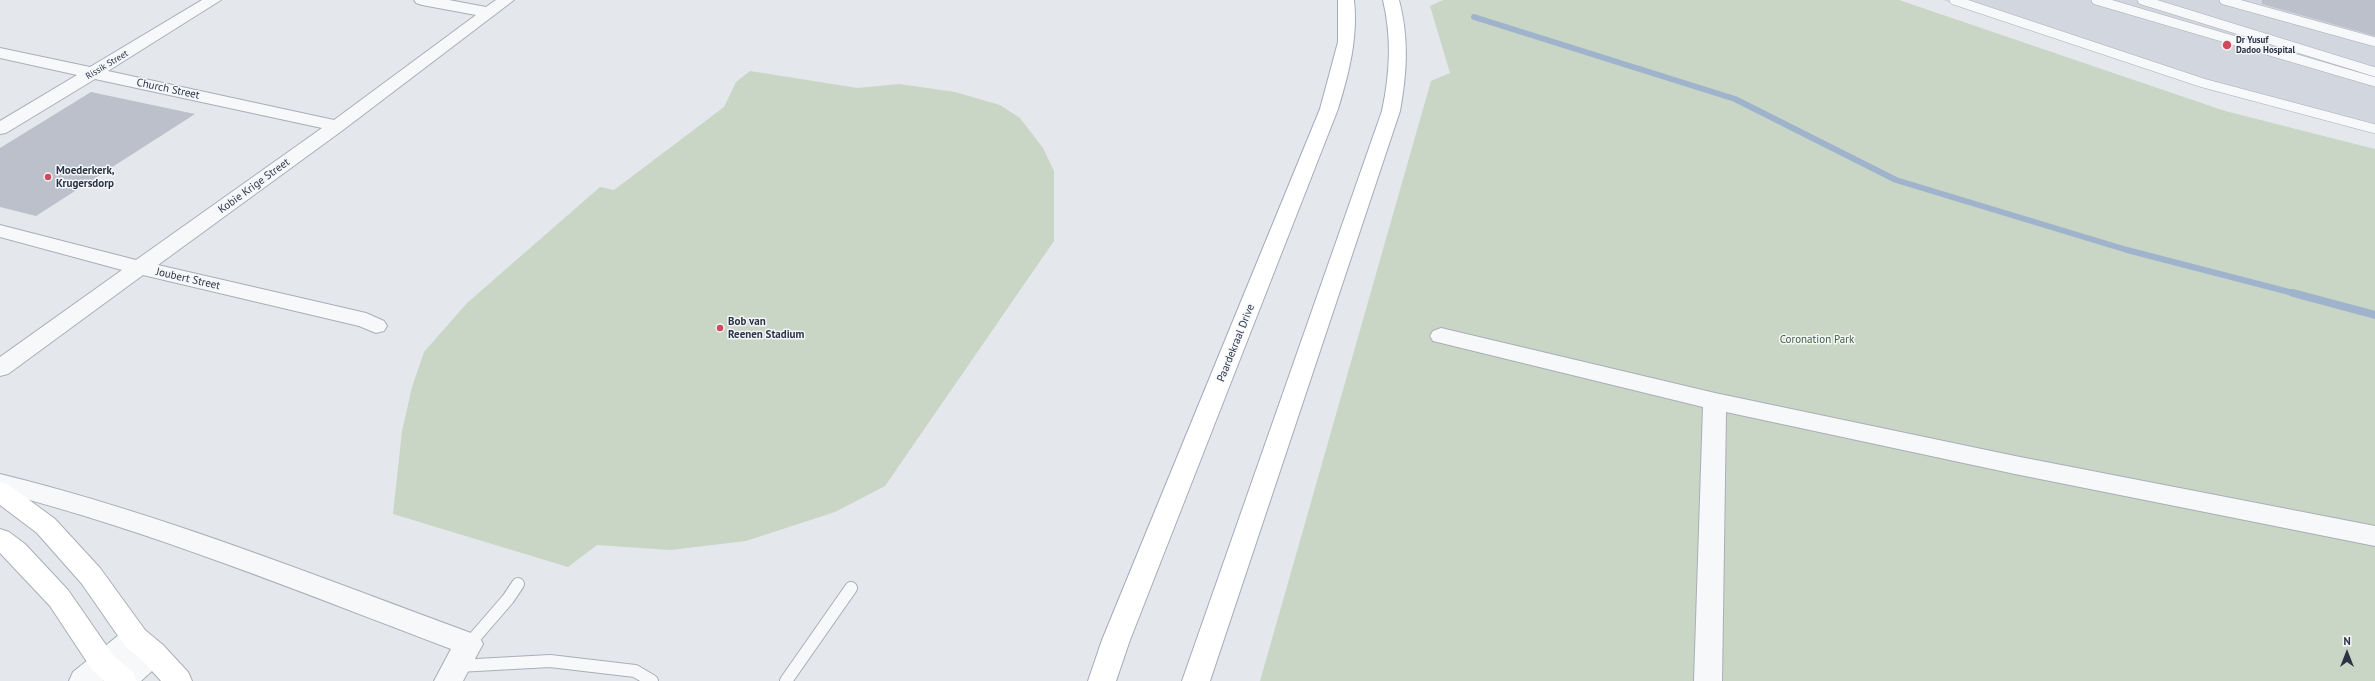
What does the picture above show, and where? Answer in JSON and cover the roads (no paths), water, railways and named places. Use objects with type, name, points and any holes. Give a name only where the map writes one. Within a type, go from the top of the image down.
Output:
[{"type":"main road","name":"Paardekraal Drive","points":[[1102,681],[1116,640],[1329,109],[1343,59],[1348,15],[1346,0]]},
{"type":"main road","points":[[1196,681],[1391,111],[1399,66],[1394,9],[1409,0]]},
{"type":"main road","points":[[0,492],[46,526],[91,576],[144,646],[178,681]]},
{"type":"main road","points":[[0,539],[16,551],[59,598],[118,676]]},
{"type":"street","name":"Rissik Street","points":[[0,129],[213,0]]},
{"type":"street","points":[[422,0],[499,3]]},
{"type":"street","name":"Kobie Krige Street","points":[[0,368],[337,126],[499,3]]},
{"type":"street","name":"Church Street","points":[[0,53],[337,126]]},
{"type":"street","name":"Joubert Street","points":[[0,231],[141,268],[366,320],[376,326]]},
{"type":"street","points":[[1441,336],[1716,401],[2015,465],[2375,536]]},
{"type":"street","points":[[1708,681],[1716,401]]},
{"type":"street","points":[[0,484],[59,498],[239,558],[458,664]]},
{"type":"street","points":[[83,681],[118,676],[144,646]]},
{"type":"lane","points":[[1954,0],[2203,83],[2375,129]]},
{"type":"lane","points":[[2096,0],[2375,82]]},
{"type":"lane","points":[[2142,0],[2375,72]]},
{"type":"lane","points":[[2224,0],[2375,42]]},
{"type":"lane","points":[[458,664],[508,600],[518,584]]},
{"type":"lane","points":[[786,681],[851,588]]},
{"type":"lane","points":[[458,664],[550,660],[634,671],[652,681]]},
{"type":"waterway","points":[[1474,17],[1735,99],[1896,180],[2127,250],[2297,294]]},
{"type":"waterway","points":[[2293,293],[2375,315]]},
{"type":"place","name":"Dr Yusuf Dadoo Hospital","points":[[2227,45]]},
{"type":"place","name":"Moederkerk, Krugersdorp","points":[[48,177]]},
{"type":"place","name":"Bob van Reenen Stadium","points":[[720,328]]},
{"type":"park label","name":"Coronation Park","points":[[1817,340]]}]
